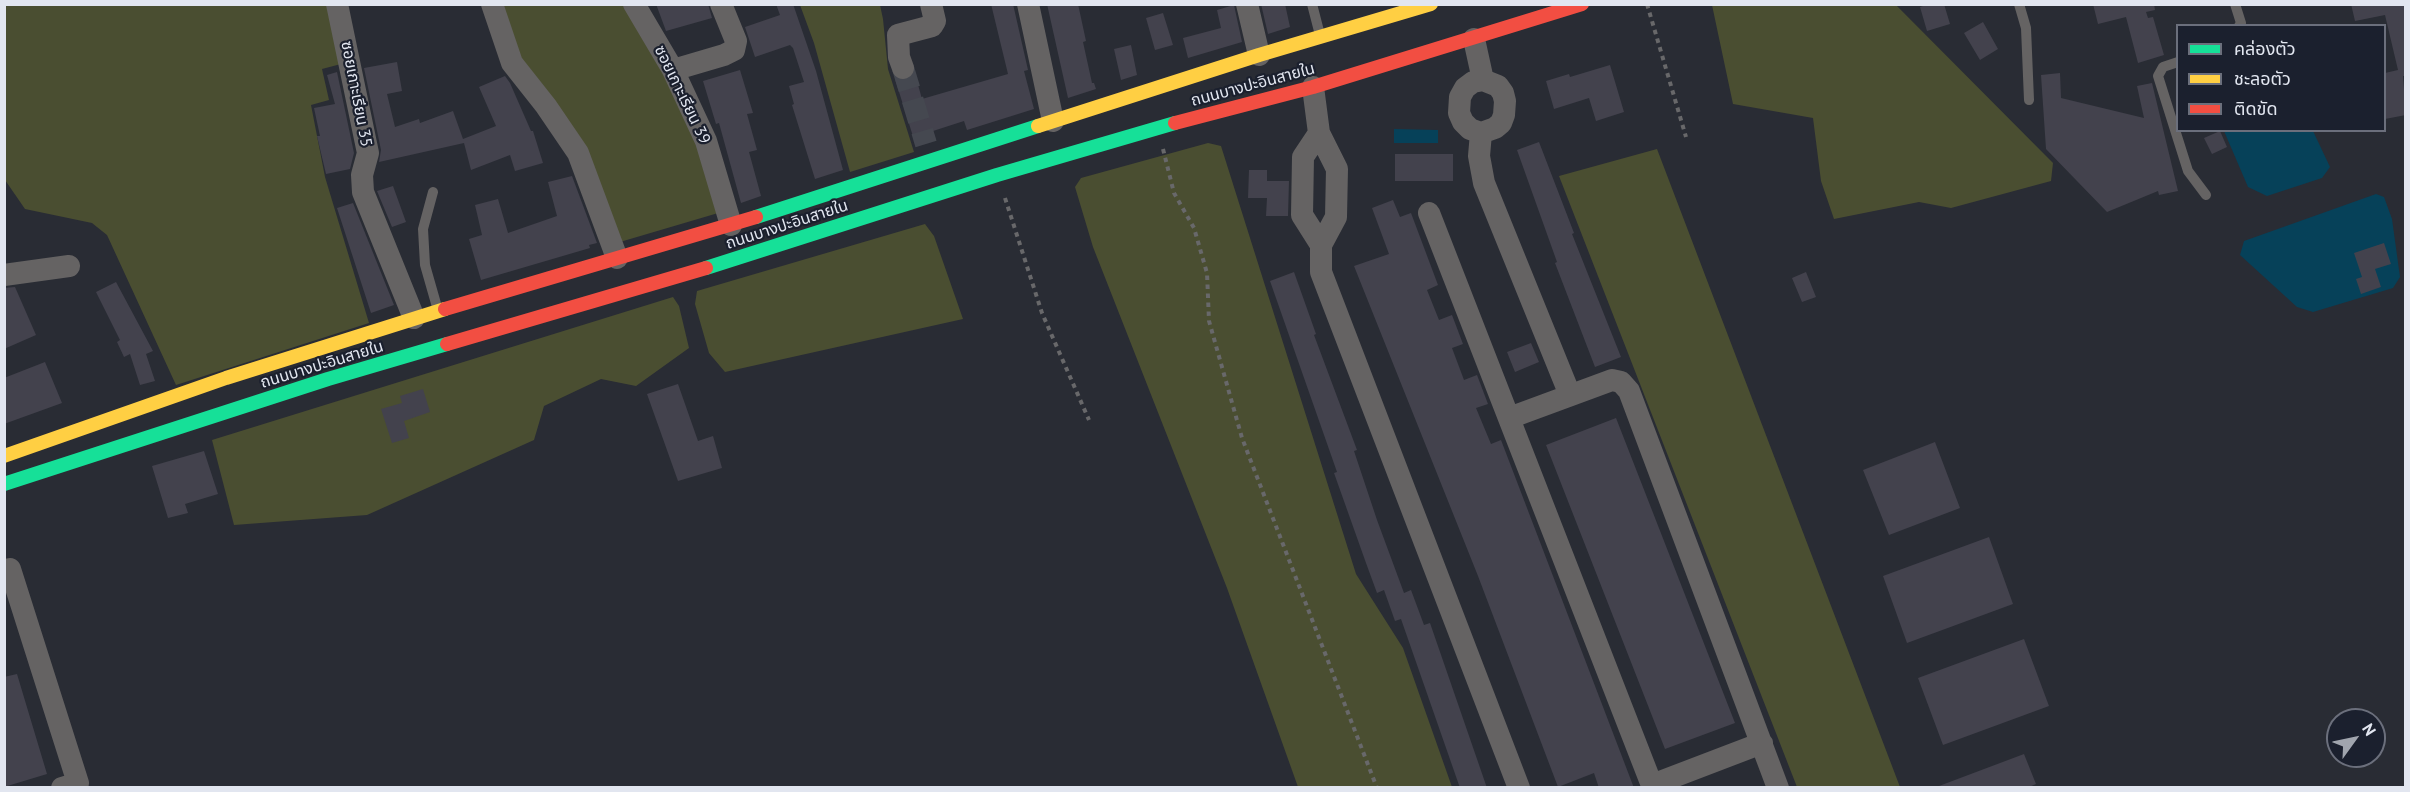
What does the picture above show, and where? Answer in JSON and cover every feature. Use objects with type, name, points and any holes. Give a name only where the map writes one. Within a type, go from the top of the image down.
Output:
[{"type":"main road","name":"ถนนบางปะอินสายใน","points":[[4,456],[226,378],[438,310],[731,225],[929,152],[1053,121],[1259,55],[1431,4]]},
{"type":"main road","name":"ถนนบางปะอินสายใน","points":[[4,484],[328,379],[675,278],[997,175],[1158,128],[1312,87],[1582,4]]},
{"type":"street","name":"ซอยเกาะเรียน 35","points":[[337,4],[368,153],[362,175],[363,192],[414,318]]},
{"type":"street","points":[[492,4],[512,63],[546,106],[578,153],[617,258]]},
{"type":"street","name":"ซอยเกาะเรียน 39","points":[[634,4],[673,70],[706,141],[731,225]]},
{"type":"street","points":[[673,70],[734,50],[736,41],[721,4]]},
{"type":"street","points":[[903,68],[899,57],[898,35],[932,26],[935,21],[931,4]]},
{"type":"street","points":[[1028,4],[1053,121]]},
{"type":"street","points":[[1247,4],[1259,55]]},
{"type":"street","points":[[1474,39],[1483,80]]},
{"type":"street","points":[[1483,80],[1498,86],[1505,101],[1501,123],[1481,133],[1470,129],[1463,122],[1459,113],[1460,97],[1465,88],[1473,82],[1483,80]]},
{"type":"street","points":[[1312,87],[1319,133],[1337,169],[1336,217],[1321,245],[1321,272],[1519,788]]},
{"type":"street","points":[[1319,133],[1303,157],[1302,214],[1321,245]]},
{"type":"street","points":[[1481,133],[1479,156],[1484,183],[1570,395]]},
{"type":"street","points":[[1429,213],[1653,786],[1762,743]]},
{"type":"street","points":[[4,275],[69,266]]},
{"type":"street","points":[[1509,418],[1612,380],[1621,382],[1629,391],[1778,788]]},
{"type":"street","points":[[10,569],[78,783],[62,788]]},
{"type":"lane","points":[[1312,4],[1320,38]]},
{"type":"lane","points":[[2019,4],[2026,28],[2029,100]]},
{"type":"lane","points":[[2235,4],[2240,24]]},
{"type":"lane","points":[[2176,63],[2163,67],[2158,76],[2188,171],[2206,195]]},
{"type":"lane","points":[[433,192],[423,229],[425,265],[438,310]]},
{"type":"path","points":[[1647,4],[1686,137]]},
{"type":"path","points":[[1158,128],[1174,193],[1194,228],[1208,273],[1209,321],[1242,438],[1377,788]]},
{"type":"path","points":[[997,175],[1042,313],[1089,420]]},
{"type":"green space","points":[[4,5],[330,5],[341,64],[322,69],[329,100],[311,105],[325,177],[369,323],[176,385],[107,235],[92,223],[25,209],[5,180]]},
{"type":"green space","points":[[499,5],[627,5],[699,134],[725,211],[620,242],[520,63]]},
{"type":"green space","points":[[800,5],[880,5],[888,69],[914,152],[850,172],[814,43]]},
{"type":"green space","points":[[1712,5],[1896,5],[2053,163],[2051,181],[1951,208],[1919,202],[1834,219],[1821,181],[1813,118],[1733,104]]},
{"type":"green space","points":[[1208,143],[1221,146],[1356,574],[1403,648],[1452,787],[1298,787],[1227,588],[1093,247],[1075,187],[1081,178]]},
{"type":"green space","points":[[1657,149],[1900,787],[1797,787],[1559,176]]},
{"type":"green space","points":[[925,224],[934,236],[963,319],[725,372],[709,353],[695,304],[697,291]]},
{"type":"green space","points":[[673,297],[679,306],[689,348],[636,386],[601,379],[544,406],[534,440],[367,515],[234,525],[212,440]]},
{"type":"water","points":[[1394,129],[1438,130],[1438,143],[1394,143]]},
{"type":"water","points":[[2224,132],[2313,132],[2330,167],[2322,178],[2267,196],[2248,187]]},
{"type":"water","points":[[2376,194],[2384,197],[2392,219],[2400,277],[2393,288],[2313,312],[2297,307],[2240,255],[2244,241]]},
{"type":"building","points":[[656,4],[708,4],[712,18],[666,31]]},
{"type":"building","points":[[776,4],[793,4],[816,71],[843,170],[815,179],[792,105],[794,104],[789,86],[804,82],[793,48],[790,45],[755,57],[745,27],[780,15]]},
{"type":"building","points":[[991,4],[1013,4],[1028,70],[1024,71],[1034,109],[967,130],[964,121],[933,131],[936,140],[916,146],[895,79],[907,81],[915,74],[922,99],[1008,74]]},
{"type":"building","points":[[1047,4],[1078,4],[1086,41],[1083,42],[1092,83],[1096,89],[1068,98]]},
{"type":"building","points":[[1261,4],[1285,4],[1290,27],[1268,34]]},
{"type":"building","points":[[1929,4],[1944,4],[1950,24],[1927,31],[1920,7]]},
{"type":"building","points":[[2093,4],[2154,4],[2155,10],[2146,12],[2148,18],[2153,17],[2164,55],[2138,63],[2126,17],[2098,24]]},
{"type":"building","points":[[2351,4],[2406,4],[2406,76],[2403,76],[2406,115],[2386,119],[2386,73],[2398,70],[2385,15],[2355,21]]},
{"type":"building","points":[[1234,5],[1242,42],[1188,58],[1183,38],[1221,28],[1217,10]]},
{"type":"building","points":[[1163,13],[1173,45],[1155,50],[1146,18]]},
{"type":"building","points":[[1983,22],[1998,49],[1980,60],[1964,33]]},
{"type":"building","points":[[1131,45],[1137,75],[1121,80],[1114,49]]},
{"type":"building","points":[[397,62],[402,91],[387,94],[395,127],[419,119],[420,123],[453,111],[463,139],[496,126],[479,87],[505,76],[533,131],[543,163],[515,171],[510,155],[471,170],[464,143],[379,162],[381,150],[364,68]]},
{"type":"building","points":[[1610,65],[1624,112],[1596,121],[1589,98],[1554,109],[1546,81],[1569,74],[1570,77]]},
{"type":"building","points":[[740,70],[753,113],[747,114],[757,150],[749,152],[761,196],[741,203],[719,123],[716,124],[703,81]]},
{"type":"building","points":[[337,72],[354,153],[350,169],[326,174],[317,136],[320,136],[314,108],[335,104],[327,75]]},
{"type":"building","points":[[2060,73],[2061,98],[2144,118],[2137,86],[2152,83],[2178,191],[2159,195],[2158,191],[2107,212],[2046,149],[2041,75]]},
{"type":"building","points":[[2220,132],[2227,147],[2212,154],[2204,138]]},
{"type":"building","points":[[1539,142],[1574,233],[1572,234],[1621,357],[1595,367],[1555,263],[1557,262],[1517,150]]},
{"type":"building","points":[[1395,154],[1453,154],[1453,181],[1395,181]]},
{"type":"building","points":[[1249,170],[1267,170],[1267,181],[1289,181],[1288,216],[1266,216],[1267,198],[1248,198]]},
{"type":"building","points":[[572,176],[597,243],[589,245],[590,248],[481,280],[469,239],[482,235],[475,205],[498,199],[508,233],[557,216],[548,182]]},
{"type":"building","points":[[393,186],[406,222],[392,227],[377,191]]},
{"type":"building","points":[[1393,200],[1400,217],[1411,213],[1438,285],[1427,290],[1439,320],[1452,315],[1463,344],[1452,348],[1464,380],[1477,375],[1488,404],[1476,408],[1491,444],[1501,440],[1634,788],[1599,788],[1594,773],[1558,787],[1478,576],[1354,266],[1389,254],[1372,208]]},
{"type":"building","points":[[353,203],[394,305],[371,313],[337,208]]},
{"type":"building","points":[[2384,243],[2391,264],[2375,269],[2381,287],[2361,294],[2356,279],[2362,277],[2354,253]]},
{"type":"building","points":[[1294,272],[1316,334],[1314,335],[1357,450],[1354,451],[1404,593],[1411,590],[1424,625],[1430,623],[1487,788],[1460,788],[1401,619],[1395,621],[1384,590],[1377,593],[1270,281]]},
{"type":"building","points":[[1806,272],[1816,297],[1802,302],[1792,278]]},
{"type":"building","points":[[116,282],[153,351],[146,354],[155,381],[140,385],[130,354],[124,357],[117,342],[120,340],[96,292]]},
{"type":"building","points":[[15,287],[36,335],[4,349],[4,288]]},
{"type":"building","points":[[1531,343],[1539,362],[1515,372],[1507,352]]},
{"type":"building","points":[[45,362],[62,403],[4,424],[4,378]]},
{"type":"building","points":[[678,384],[698,441],[713,436],[722,468],[678,481],[647,394]]},
{"type":"building","points":[[423,389],[430,412],[404,421],[409,438],[392,443],[381,409],[402,403],[400,396]]},
{"type":"building","points":[[1616,418],[1735,723],[1665,749],[1546,445]]},
{"type":"building","points":[[1935,442],[1960,508],[1889,535],[1863,470]]},
{"type":"building","points":[[204,451],[218,494],[185,504],[188,513],[168,518],[152,466]]},
{"type":"building","points":[[1989,537],[2013,604],[1907,643],[1883,576]]},
{"type":"building","points":[[2024,639],[2049,706],[1943,745],[1918,678]]},
{"type":"building","points":[[17,674],[47,774],[4,787],[4,677]]},
{"type":"building","points":[[2024,754],[2036,784],[2027,788],[1939,788],[1939,786]]},
{"type":"tunnel","points":[[903,68],[926,144]]},
{"type":"traffic: fast","points":[[706,268],[997,175],[1175,123]]},
{"type":"traffic: fast","points":[[756,217],[1038,126]]},
{"type":"traffic: fast","points":[[4,484],[328,379],[447,344]]},
{"type":"traffic: slow","points":[[1038,126],[1259,55],[1431,4]]},
{"type":"traffic: slow","points":[[4,456],[226,378],[445,309]]},
{"type":"traffic: jam","points":[[1175,123],[1313,87],[1582,4]]},
{"type":"traffic: jam","points":[[445,309],[756,217]]},
{"type":"traffic: jam","points":[[447,344],[706,268]]}]
